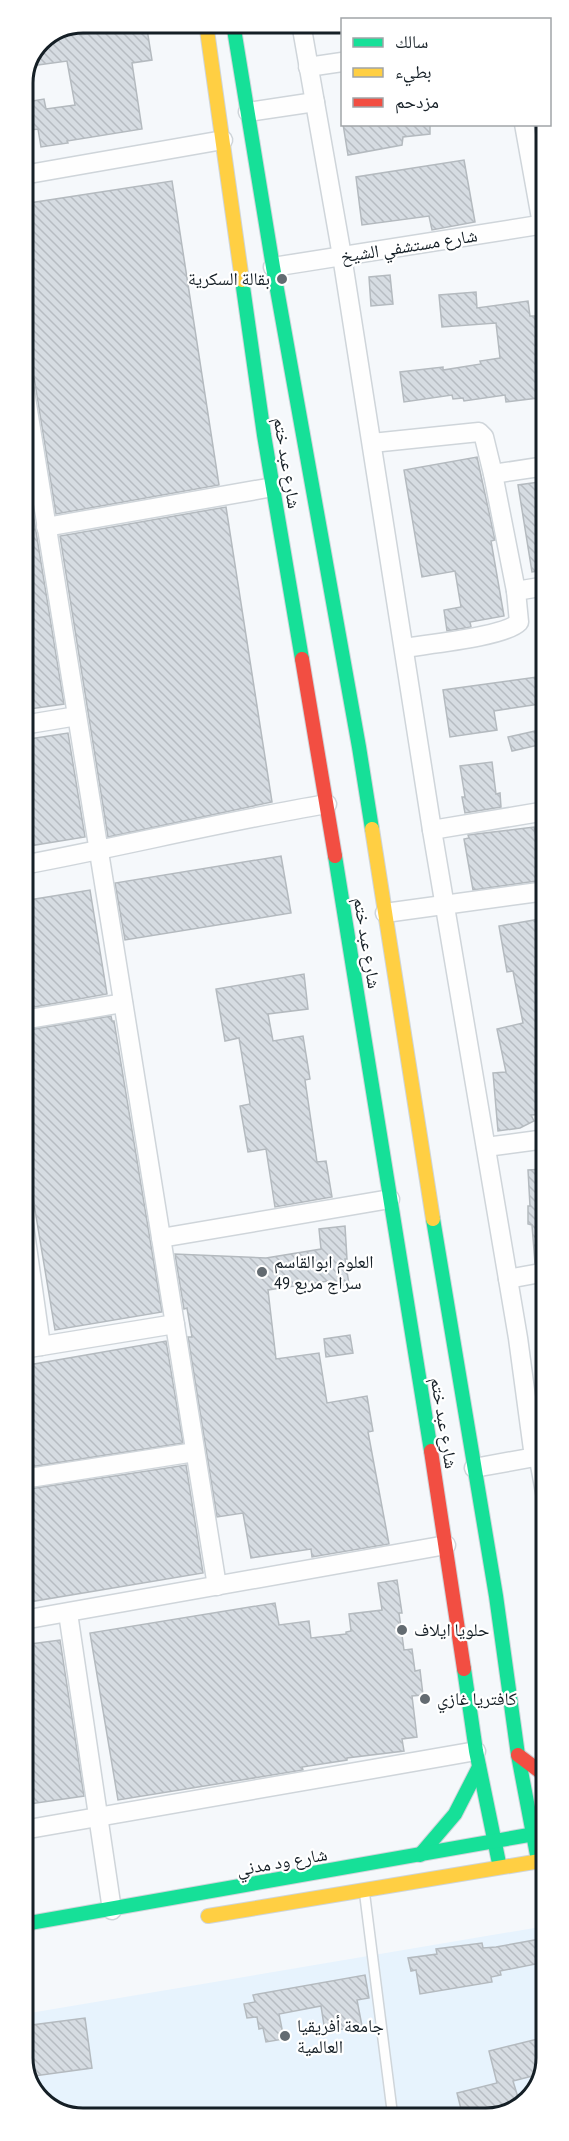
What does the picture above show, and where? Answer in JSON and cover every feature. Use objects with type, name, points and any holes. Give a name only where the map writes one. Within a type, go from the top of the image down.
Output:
[{"type":"main road","name":"شارع عبد ختم","points":[[208,33],[269,435],[273,487],[327,804],[446,1545],[477,1759],[500,1868]]},
{"type":"main road","name":"شارع عبد ختم","points":[[235,33],[298,429],[357,735],[496,1596],[518,1755],[536,1822]]},
{"type":"main road","points":[[518,1755],[536,1768]]},
{"type":"main road","points":[[420,1855],[445,1831],[458,1812],[477,1759]]},
{"type":"main road","name":"شارع ود مدني","points":[[33,1923],[536,1834]]},
{"type":"main road","points":[[199,1917],[536,1862]]},
{"type":"street","points":[[303,33],[342,256],[432,830],[536,1434]]},
{"type":"street","points":[[308,67],[341,62]]},
{"type":"street","points":[[248,112],[315,102]]},
{"type":"street","points":[[524,126],[536,184]]},
{"type":"street","points":[[33,173],[224,140]]},
{"type":"street","name":"شارع مستشفي الشيخ","points":[[273,267],[536,225]]},
{"type":"street","points":[[372,443],[479,432],[484,437],[516,591],[519,622],[515,627],[493,633],[404,648]]},
{"type":"street","points":[[33,466],[46,527],[217,1586]]},
{"type":"street","points":[[493,474],[536,468]]},
{"type":"street","points":[[46,527],[273,487]]},
{"type":"street","points":[[516,591],[536,588]]},
{"type":"street","points":[[33,724],[77,716]]},
{"type":"street","points":[[33,863],[266,814],[327,804]]},
{"type":"street","points":[[432,830],[536,813]]},
{"type":"street","points":[[385,914],[536,892]]},
{"type":"street","points":[[33,1018],[123,1003]]},
{"type":"street","points":[[486,1147],[536,1140]]},
{"type":"street","points":[[161,1238],[390,1199]]},
{"type":"street","points":[[508,1279],[536,1274]]},
{"type":"street","points":[[33,1348],[175,1324]]},
{"type":"street","points":[[33,1477],[195,1452]]},
{"type":"street","points":[[474,1468],[536,1457]]},
{"type":"street","points":[[33,1618],[446,1545]]},
{"type":"street","points":[[68,1613],[112,1910]]},
{"type":"street","points":[[33,1828],[98,1816],[477,1759]]},
{"type":"lane","points":[[364,1890],[392,2108]]},
{"type":"shaded area","name":"جامعة أفريقيا العالمية","points":[[536,1928],[536,2064],[531,2080],[519,2096],[496,2107],[80,2108],[70,2106],[50,2096],[36,2074],[33,2058],[33,2012]]},
{"type":"building","points":[[148,33],[152,60],[132,63],[142,129],[41,147],[38,129],[33,130],[33,101],[44,99],[46,109],[75,105],[67,61],[37,64],[41,55],[55,41],[73,34]]},
{"type":"building","points":[[343,126],[430,126],[430,134],[403,137],[402,145],[348,155]]},
{"type":"building","points":[[464,160],[475,222],[432,230],[429,216],[362,225],[356,177]]},
{"type":"building","points":[[172,181],[219,485],[56,514],[33,376],[33,202]]},
{"type":"building","points":[[390,275],[393,304],[371,306],[369,277]]},
{"type":"building","points":[[476,292],[477,308],[528,301],[530,316],[535,316],[536,323],[536,398],[506,402],[505,395],[464,401],[463,398],[453,399],[452,395],[404,402],[400,372],[443,367],[443,370],[481,364],[480,361],[500,358],[496,323],[442,327],[439,295]]},
{"type":"building","points":[[477,457],[495,540],[491,541],[504,616],[470,622],[471,627],[447,631],[444,610],[461,607],[455,571],[422,577],[404,470]]},
{"type":"building","points":[[536,482],[536,571],[532,572],[518,485]]},
{"type":"building","points":[[226,507],[272,802],[108,837],[60,536]]},
{"type":"building","points":[[33,513],[64,704],[33,709]]},
{"type":"building","points":[[536,677],[536,705],[494,711],[497,730],[450,737],[443,690]]},
{"type":"building","points":[[536,731],[536,746],[512,751],[508,737]]},
{"type":"building","points":[[68,733],[85,837],[33,845],[33,738]]},
{"type":"building","points":[[492,762],[496,794],[500,793],[501,807],[465,813],[460,766]]},
{"type":"building","points":[[534,827],[536,881],[473,890],[464,839],[469,838],[468,835]]},
{"type":"building","points":[[281,856],[291,913],[125,940],[115,883]]},
{"type":"building","points":[[90,890],[107,994],[33,1007],[33,899]]},
{"type":"building","points":[[536,920],[536,1115],[531,1115],[534,1121],[520,1128],[498,1131],[493,1073],[506,1072],[497,1029],[523,1023],[513,971],[507,972],[499,926]]},
{"type":"building","points":[[304,974],[308,1009],[268,1014],[273,1041],[303,1036],[310,1079],[305,1080],[317,1162],[326,1161],[332,1197],[275,1207],[266,1149],[248,1152],[240,1106],[250,1104],[239,1038],[225,1041],[216,989]]},
{"type":"building","points":[[111,1016],[114,1021],[162,1312],[55,1330],[33,1198],[33,1029]]},
{"type":"building","points":[[528,1170],[536,1170],[535,1263],[532,1225],[528,1224],[528,1206],[530,1206]]},
{"type":"building","points":[[345,1226],[347,1259],[345,1259],[349,1284],[329,1287],[328,1281],[268,1290],[276,1359],[319,1353],[327,1403],[367,1396],[373,1431],[368,1432],[389,1544],[312,1557],[311,1549],[251,1558],[243,1513],[217,1517],[188,1337],[192,1337],[187,1308],[184,1309],[175,1254],[266,1258],[321,1249],[319,1229]]},
{"type":"building","points":[[350,1335],[353,1353],[326,1357],[324,1339]]},
{"type":"building","points":[[166,1341],[183,1443],[33,1466],[33,1364]]},
{"type":"building","points":[[186,1465],[203,1573],[33,1601],[33,1488]]},
{"type":"building","points":[[397,1580],[404,1650],[412,1649],[415,1671],[420,1670],[423,1695],[412,1696],[417,1737],[402,1739],[404,1751],[347,1758],[347,1760],[302,1767],[303,1770],[118,1800],[90,1633],[275,1603],[279,1625],[309,1621],[311,1638],[346,1634],[351,1631],[349,1614],[382,1610],[378,1583]]},
{"type":"building","points":[[60,1640],[84,1796],[33,1804],[33,1644]]},
{"type":"building","points":[[536,1940],[536,1964],[500,1971],[501,1975],[491,1977],[492,1982],[420,1994],[416,1970],[411,1971],[408,1958],[437,1954],[436,1949],[482,1943],[483,1948]]},
{"type":"building","points":[[365,1975],[369,1998],[357,2000],[362,2026],[325,2032],[321,2006],[279,2014],[284,2039],[266,2042],[263,2028],[259,2029],[257,2017],[247,2018],[244,2004],[255,2002],[253,1995]]},
{"type":"building","points":[[85,2018],[92,2068],[37,2076],[33,2058],[33,2025]]},
{"type":"building","points":[[536,2039],[536,2064],[532,2076],[513,2081],[518,2097],[511,2101],[496,2107],[461,2108],[457,2093],[497,2083],[489,2051]]},
{"type":"traffic: fast","points":[[235,33],[273,267],[372,829]]},
{"type":"traffic: fast","points":[[242,280],[264,435],[302,659]]},
{"type":"traffic: fast","points":[[335,856],[431,1451]]},
{"type":"traffic: fast","points":[[433,1219],[496,1596],[518,1755],[536,1850]]},
{"type":"traffic: fast","points":[[464,1669],[476,1751],[499,1863]]},
{"type":"traffic: fast","points":[[420,1855],[455,1814],[479,1767]]},
{"type":"traffic: fast","points":[[33,1922],[536,1834]]},
{"type":"traffic: slow","points":[[207,33],[242,280]]},
{"type":"traffic: slow","points":[[372,829],[433,1219]]},
{"type":"traffic: slow","points":[[208,1916],[536,1862]]},
{"type":"traffic: jam","points":[[302,659],[335,856]]},
{"type":"traffic: jam","points":[[431,1451],[464,1669]]},
{"type":"traffic: jam","points":[[518,1755],[536,1768]]},
{"type":"place","name":"بقالة السكرية","points":[[282,279]]},
{"type":"place","name":"العلوم ابوالقاسم سراج مربع 49","points":[[262,1272]]},
{"type":"place","name":"حلويا ايلاف","points":[[402,1630]]},
{"type":"place","name":"كافتريا غازي","points":[[425,1699]]},
{"type":"place","name":"جامعة أفريقيا العالمية","points":[[285,2036]]}]
